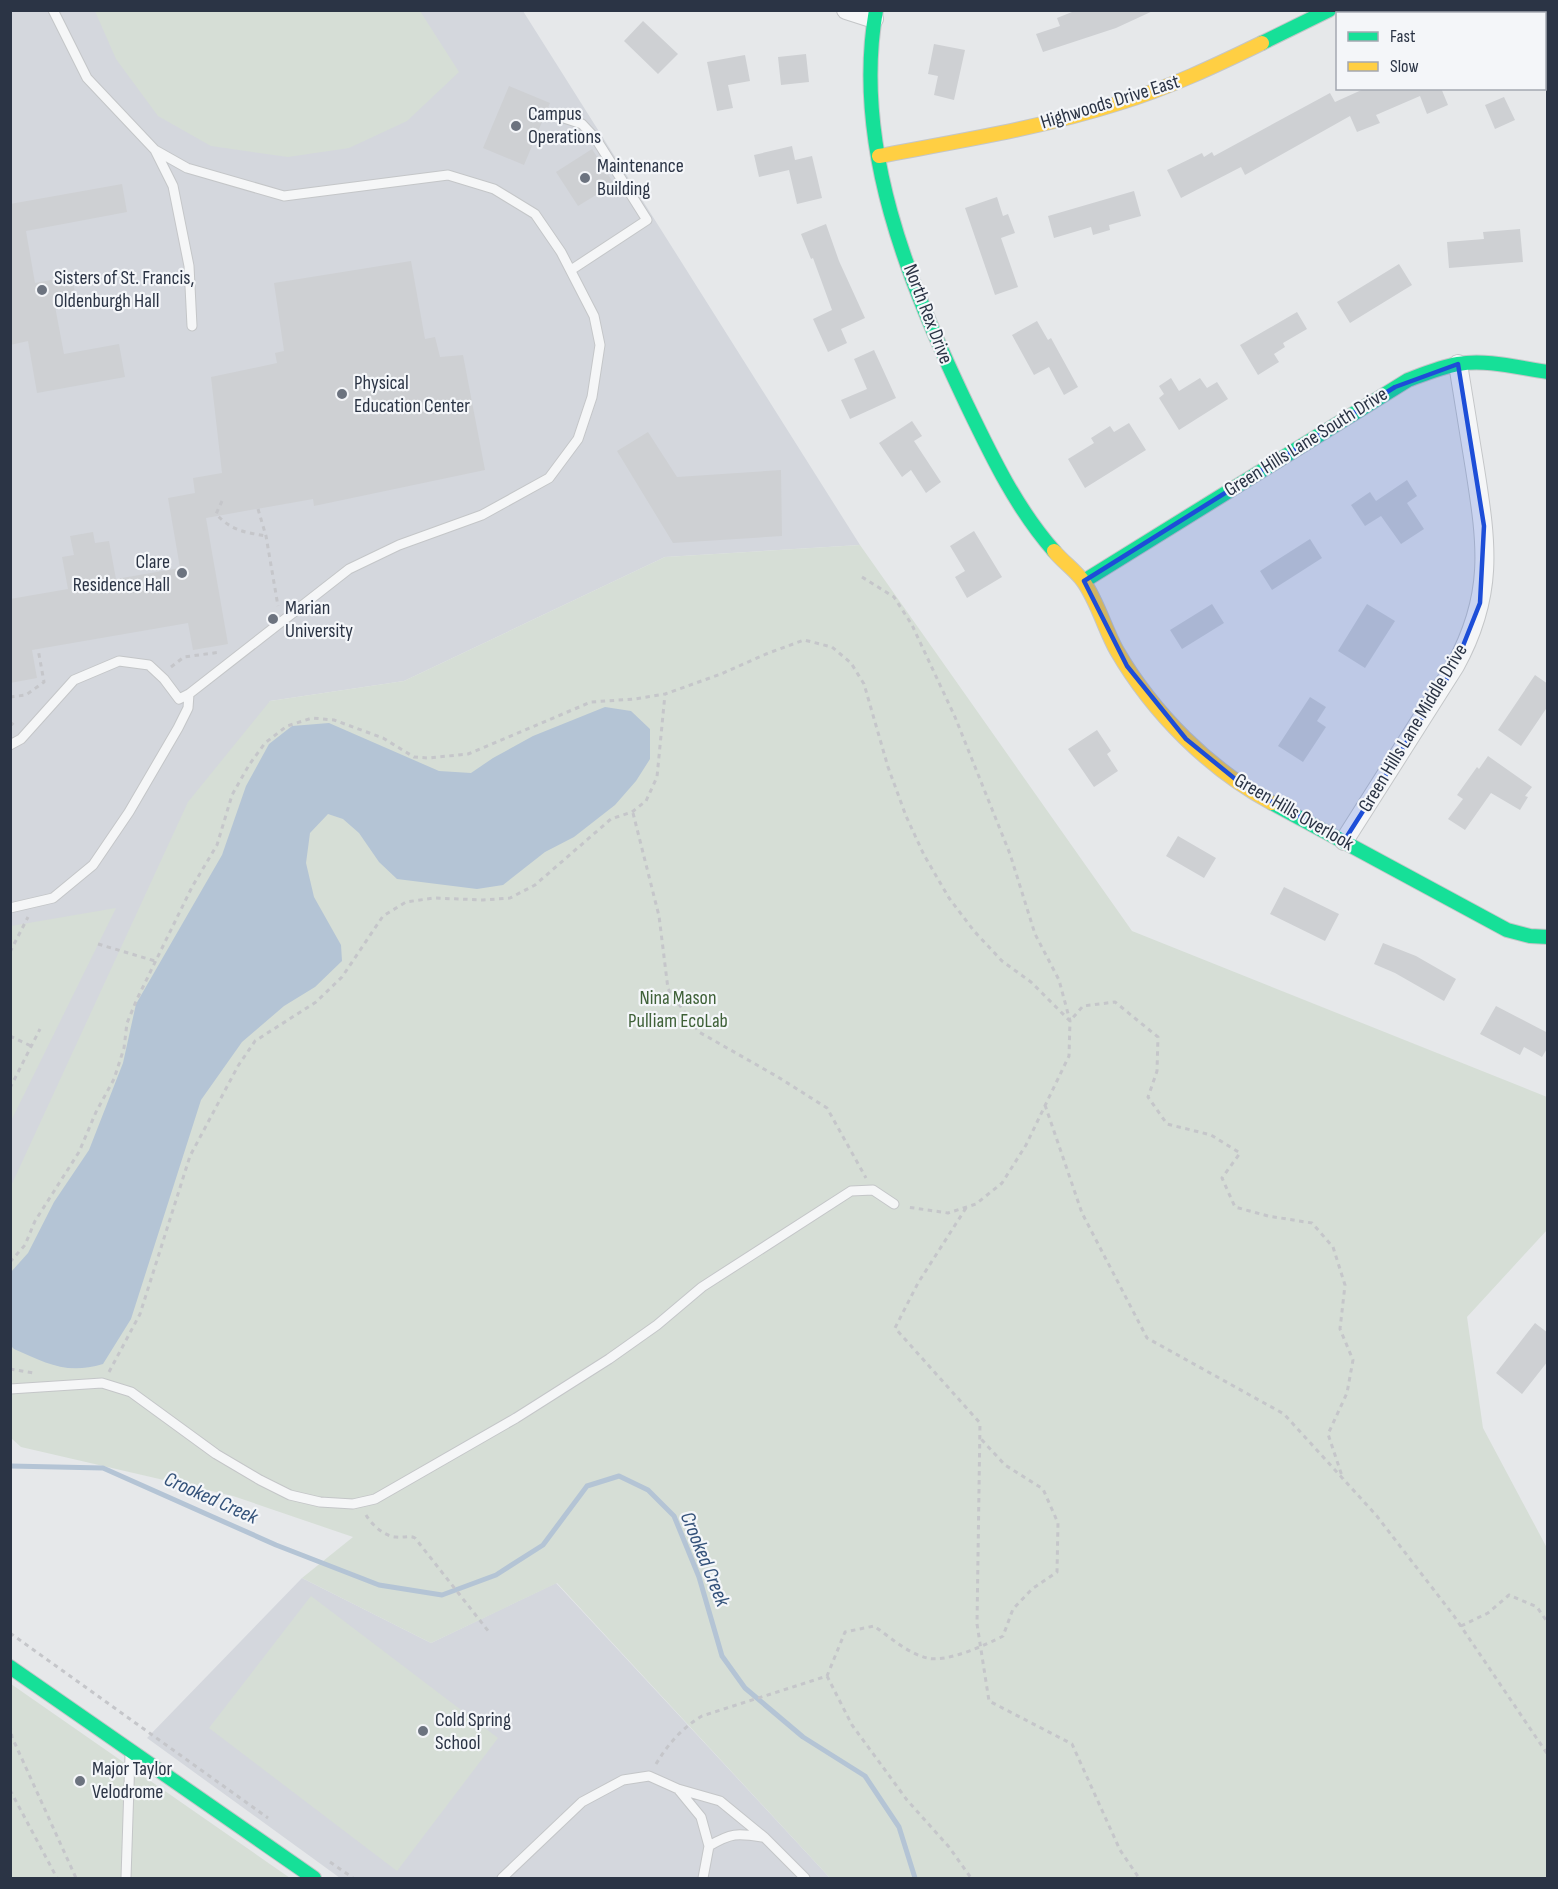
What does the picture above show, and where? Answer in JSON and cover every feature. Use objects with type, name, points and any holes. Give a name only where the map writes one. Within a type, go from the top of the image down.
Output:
[{"type":"street","points":[[846,10],[875,15]]},
{"type":"street","name":"Highwoods Drive East","points":[[879,156],[1087,114],[1153,92],[1200,72],[1329,10]]},
{"type":"street","name":"North Rex Drive","points":[[875,15],[869,61],[873,129],[895,221],[914,280],[962,397],[1005,481],[1022,510],[1048,544],[1084,581]]},
{"type":"street","name":"Green Hills Lane South Drive","points":[[1084,581],[1395,387],[1443,367],[1458,364],[1497,364],[1548,372]]},
{"type":"street","name":"Green Hills Lane Middle Drive","points":[[1344,841],[1455,666],[1480,603],[1485,568],[1485,535],[1458,364]]},
{"type":"street","name":"Green Hills Overlook","points":[[1084,581],[1105,629],[1127,666],[1157,707],[1186,739],[1245,787],[1507,930],[1530,936],[1548,937]]},
{"type":"street","points":[[10,1667],[314,1878]]},
{"type":"lane","points":[[52,10],[87,78],[155,150],[173,186],[189,266],[192,326]]},
{"type":"lane","points":[[558,116],[582,124],[596,139],[647,220],[571,270]]},
{"type":"lane","points":[[10,745],[21,739],[74,680],[119,661],[149,665],[164,679],[179,699],[189,694],[349,569],[399,545],[482,515],[549,478],[578,439],[592,397],[600,345],[594,316],[561,252],[535,214],[494,189],[447,174],[284,196],[187,168],[155,150]]},
{"type":"lane","points":[[10,908],[54,898],[93,865],[129,812],[178,728],[188,708],[189,694]]},
{"type":"lane","points":[[10,1389],[102,1383],[131,1392],[216,1454],[290,1495],[320,1502],[359,1503],[375,1499],[516,1418],[609,1359],[657,1325],[702,1287],[851,1191],[873,1190],[894,1204]]},
{"type":"lane","points":[[126,1878],[130,1750]]},
{"type":"lane","points":[[502,1878],[582,1802],[623,1780],[649,1776],[678,1789],[720,1801],[764,1837],[805,1878]]},
{"type":"lane","points":[[678,1789],[701,1816],[710,1846],[704,1878]]},
{"type":"lane","points":[[710,1846],[720,1839],[738,1833],[764,1837]]},
{"type":"path","points":[[222,501],[216,513],[223,521],[240,532],[266,536]]},
{"type":"path","points":[[258,509],[266,536],[279,609],[273,613]]},
{"type":"path","points":[[862,577],[894,597],[912,625],[955,717],[1010,855],[1035,934],[1059,981],[1070,1021],[1069,1056],[1026,1145],[1002,1183],[976,1204],[948,1213],[894,1204]]},
{"type":"path","points":[[10,1262],[25,1245],[35,1221],[79,1152],[96,1112],[114,1079],[124,1048],[127,1023],[192,886],[217,845],[232,795],[265,743],[286,726],[312,718],[334,720],[383,738],[414,757],[468,754],[591,702],[635,699],[664,694],[721,674],[804,640],[832,647],[851,663],[864,684],[888,767],[906,816],[924,855],[949,898],[974,931],[1002,961],[1031,982],[1070,1021]]},
{"type":"path","points":[[10,697],[26,695],[44,682],[38,649]]},
{"type":"path","points":[[170,668],[184,657],[226,651]]},
{"type":"path","points":[[102,1383],[140,1314],[190,1156],[238,1066],[255,1041],[316,1002],[342,977],[383,916],[406,902],[434,898],[483,900],[510,898],[535,885],[611,819],[633,812],[646,801],[657,777],[664,694]]},
{"type":"path","points":[[633,812],[659,916],[668,989],[699,1032],[827,1108],[873,1190]]},
{"type":"path","points":[[10,952],[36,902]]},
{"type":"path","points":[[98,944],[155,961]]},
{"type":"path","points":[[1070,1021],[1083,1006],[1115,1002],[1158,1037],[1157,1071],[1148,1096],[1167,1124],[1211,1136],[1240,1153],[1222,1179],[1235,1207],[1268,1216],[1312,1223],[1333,1247],[1345,1285],[1340,1329],[1353,1360],[1347,1393],[1328,1434],[1343,1479]]},
{"type":"path","points":[[10,1088],[40,1029]]},
{"type":"path","points":[[10,1036],[32,1046]]},
{"type":"path","points":[[1046,1105],[1082,1213],[1147,1338],[1284,1414],[1376,1515],[1461,1626],[1548,1755]]},
{"type":"path","points":[[966,1207],[918,1283],[895,1328],[980,1423],[977,1624],[989,1701],[1072,1744],[1120,1850],[1139,1878]]},
{"type":"path","points":[[10,1369],[45,1374]]},
{"type":"path","points":[[971,1878],[949,1847],[907,1800],[852,1725],[827,1676],[845,1632],[874,1626],[909,1650],[928,1659],[981,1648],[1003,1636],[1013,1609],[1032,1588],[1057,1572],[1058,1522],[1043,1489],[1005,1465],[980,1438]]},
{"type":"path","points":[[359,1503],[376,1527],[396,1537],[412,1536],[415,1538],[489,1632]]},
{"type":"path","points":[[1461,1626],[1488,1613],[1509,1595],[1537,1607],[1548,1623]]},
{"type":"path","points":[[10,1633],[269,1818]]},
{"type":"path","points":[[649,1776],[666,1747],[688,1725],[702,1716],[827,1676]]},
{"type":"path","points":[[10,1725],[15,1745],[76,1878]]},
{"type":"path","points":[[10,1790],[57,1878]]},
{"type":"path","points":[[325,1858],[352,1878]]},
{"type":"highlighted area","points":[[1458,364],[1484,526],[1480,603],[1455,666],[1344,841],[1245,787],[1186,739],[1127,666],[1084,581],[1395,387]]},
{"type":"shaded area","name":"Marian University","points":[[11,11],[523,11],[860,545],[665,557],[404,681],[270,701],[11,1187]]},
{"type":"shaded area","name":"Cold Spring School","points":[[302,1578],[431,1643],[556,1583],[830,1878],[340,1878],[147,1738]]},
{"type":"green space","points":[[95,11],[420,11],[459,72],[407,121],[349,148],[288,157],[211,146],[158,116],[116,59]]},
{"type":"green space","name":"Nina Mason Pulliam EcoLab","points":[[860,545],[1132,931],[1547,1097],[1547,1230],[1467,1317],[1483,1428],[1547,1548],[1547,1878],[830,1878],[557,1583],[431,1643],[302,1578],[353,1537],[233,1496],[21,1447],[11,1438],[11,1186],[188,802],[270,701],[404,681],[665,557]]},
{"type":"green space","points":[[116,908],[11,1121],[11,926]]},
{"type":"green space","points":[[311,1596],[498,1738],[397,1871],[209,1728]]},
{"type":"green space","name":"Major Taylor Velodrome","points":[[11,1684],[290,1878],[11,1878]]},
{"type":"water","points":[[605,707],[631,711],[650,729],[650,759],[636,781],[615,805],[574,837],[545,852],[503,885],[477,889],[397,879],[379,862],[359,833],[343,819],[328,814],[310,833],[306,863],[314,897],[341,945],[342,961],[315,987],[284,1006],[242,1042],[201,1100],[131,1319],[103,1364],[67,1368],[46,1363],[14,1349],[10,1345],[11,1272],[28,1253],[54,1202],[89,1150],[123,1063],[136,1004],[222,855],[246,786],[269,744],[292,726],[329,723],[439,771],[471,773],[533,736]]},
{"type":"building","points":[[1077,10],[1155,10],[1116,28],[1043,52],[1036,34],[1060,26],[1057,18]]},
{"type":"building","points":[[643,21],[678,54],[658,74],[624,41]]},
{"type":"building","points":[[934,44],[965,50],[954,100],[934,95],[938,76],[928,74]]},
{"type":"building","points":[[806,54],[809,82],[781,85],[778,57]]},
{"type":"building","points":[[745,55],[750,81],[728,85],[733,108],[717,111],[707,62]]},
{"type":"building","name":"Campus Operations","points":[[509,86],[550,103],[524,165],[483,148]]},
{"type":"building","points":[[1362,90],[1442,90],[1448,105],[1427,114],[1420,96],[1376,115],[1380,123],[1357,132],[1350,116],[1245,175],[1241,167],[1181,198],[1167,170],[1202,153],[1204,157],[1212,152],[1214,156],[1330,93],[1335,102]]},
{"type":"building","points":[[1504,97],[1515,120],[1495,129],[1485,105]]},
{"type":"building","points":[[792,146],[795,160],[812,156],[822,198],[797,204],[789,170],[759,177],[754,155]]},
{"type":"building","name":"Maintenance Building","points":[[592,149],[614,184],[578,206],[556,172]]},
{"type":"building","name":"Sisters of St. Francis, Oldenburgh Hall","points":[[122,184],[127,212],[26,231],[35,283],[72,276],[76,298],[54,301],[64,354],[119,344],[125,377],[37,393],[28,341],[10,345],[10,204]]},
{"type":"building","points":[[1134,191],[1141,216],[1109,225],[1110,230],[1093,235],[1091,227],[1054,238],[1048,216]]},
{"type":"building","points":[[997,197],[1003,216],[1008,214],[1015,233],[1001,238],[1018,287],[995,295],[965,208]]},
{"type":"building","points":[[826,224],[839,261],[865,318],[841,329],[847,343],[828,352],[813,319],[832,310],[813,258],[811,259],[801,234]]},
{"type":"building","points":[[1520,229],[1523,262],[1449,268],[1447,242],[1484,239],[1483,232]]},
{"type":"building","name":"Physical Education Center","points":[[411,261],[425,339],[435,337],[440,357],[463,355],[485,470],[314,506],[313,499],[206,518],[228,644],[193,650],[188,623],[32,650],[37,678],[10,683],[10,599],[68,589],[62,557],[74,555],[70,536],[93,532],[95,543],[109,541],[116,579],[180,568],[168,498],[195,493],[193,478],[222,473],[211,377],[277,363],[275,353],[284,351],[274,283]]},
{"type":"building","points":[[1399,264],[1412,285],[1350,323],[1337,302]]},
{"type":"building","points":[[1297,312],[1307,329],[1283,343],[1285,347],[1274,354],[1279,362],[1258,375],[1240,345]]},
{"type":"building","points":[[1037,321],[1048,340],[1051,338],[1078,387],[1064,395],[1049,367],[1034,375],[1012,335]]},
{"type":"building","points":[[874,350],[896,398],[850,419],[841,400],[867,389],[854,359]]},
{"type":"building","points":[[1171,378],[1179,391],[1200,378],[1207,388],[1217,382],[1228,399],[1179,430],[1159,398],[1164,394],[1159,386]]},
{"type":"building","points":[[912,421],[922,436],[914,441],[941,482],[926,493],[911,470],[902,477],[879,443]]},
{"type":"building","points":[[1129,423],[1146,450],[1085,488],[1068,459],[1094,443],[1091,438],[1110,426],[1114,432]]},
{"type":"building","points":[[648,432],[677,477],[781,470],[782,536],[673,543],[617,451]]},
{"type":"building","points":[[1407,480],[1417,496],[1407,503],[1424,529],[1401,544],[1381,516],[1365,526],[1351,505],[1370,492],[1376,501]]},
{"type":"building","points":[[974,531],[1002,577],[967,598],[955,577],[965,571],[950,546]]},
{"type":"building","points":[[1310,539],[1322,558],[1272,590],[1260,571]]},
{"type":"building","points":[[1212,604],[1224,623],[1182,649],[1170,630]]},
{"type":"building","points":[[1367,604],[1395,621],[1365,668],[1338,651]]},
{"type":"building","points":[[1535,675],[1548,684],[1548,706],[1521,746],[1498,730]]},
{"type":"building","points":[[1310,697],[1326,707],[1317,721],[1326,727],[1303,762],[1278,746]]},
{"type":"building","points":[[1097,730],[1111,751],[1107,754],[1118,771],[1094,787],[1068,749]]},
{"type":"building","points":[[1488,756],[1532,787],[1525,796],[1528,797],[1520,810],[1491,793],[1465,830],[1448,819],[1463,799],[1457,795]]},
{"type":"building","points":[[1178,836],[1216,858],[1204,878],[1166,856]]},
{"type":"building","points":[[1284,887],[1339,914],[1325,941],[1270,914]]},
{"type":"building","points":[[1383,943],[1416,956],[1456,979],[1444,1001],[1395,973],[1374,964]]},
{"type":"building","points":[[1496,1006],[1548,1033],[1548,1047],[1542,1057],[1524,1047],[1520,1055],[1480,1034]]},
{"type":"building","points":[[1535,1323],[1548,1333],[1548,1361],[1522,1394],[1496,1373]]},
{"type":"waterway","name":"Crooked Creek","points":[[10,1466],[103,1468],[276,1545],[379,1585],[442,1595],[496,1575],[543,1545],[587,1486],[619,1476],[648,1490],[674,1516],[699,1577],[722,1656],[745,1688],[803,1737],[865,1776],[899,1827],[915,1878]]},
{"type":"traffic: fast","points":[[876,10],[871,61],[872,112],[879,162],[906,262],[945,357],[995,461],[1016,499],[1054,551]]},
{"type":"traffic: fast","points":[[1262,43],[1329,10]]},
{"type":"traffic: fast","points":[[1084,581],[1408,380],[1445,367],[1469,363],[1492,363],[1548,372]]},
{"type":"traffic: fast","points":[[1272,803],[1507,930],[1530,936],[1548,937]]},
{"type":"traffic: fast","points":[[10,1667],[314,1878]]},
{"type":"traffic: slow","points":[[879,156],[1000,133],[1090,112],[1173,83],[1262,43]]},
{"type":"traffic: slow","points":[[1054,551],[1083,581],[1093,597],[1117,651],[1131,674],[1165,717],[1184,738],[1226,774],[1272,803]]},
{"type":"place","name":"Campus Operations","points":[[516,126]]},
{"type":"place","name":"Maintenance Building","points":[[585,178]]},
{"type":"place","name":"Sisters of St. Francis, Oldenburgh Hall","points":[[42,290]]},
{"type":"place","name":"Physical Education Center","points":[[342,394]]},
{"type":"place","name":"Clare Residence Hall","points":[[182,573]]},
{"type":"place","name":"Marian University","points":[[273,619]]},
{"type":"place","name":"Cold Spring School","points":[[423,1731]]},
{"type":"place","name":"Major Taylor Velodrome","points":[[80,1781]]}]
